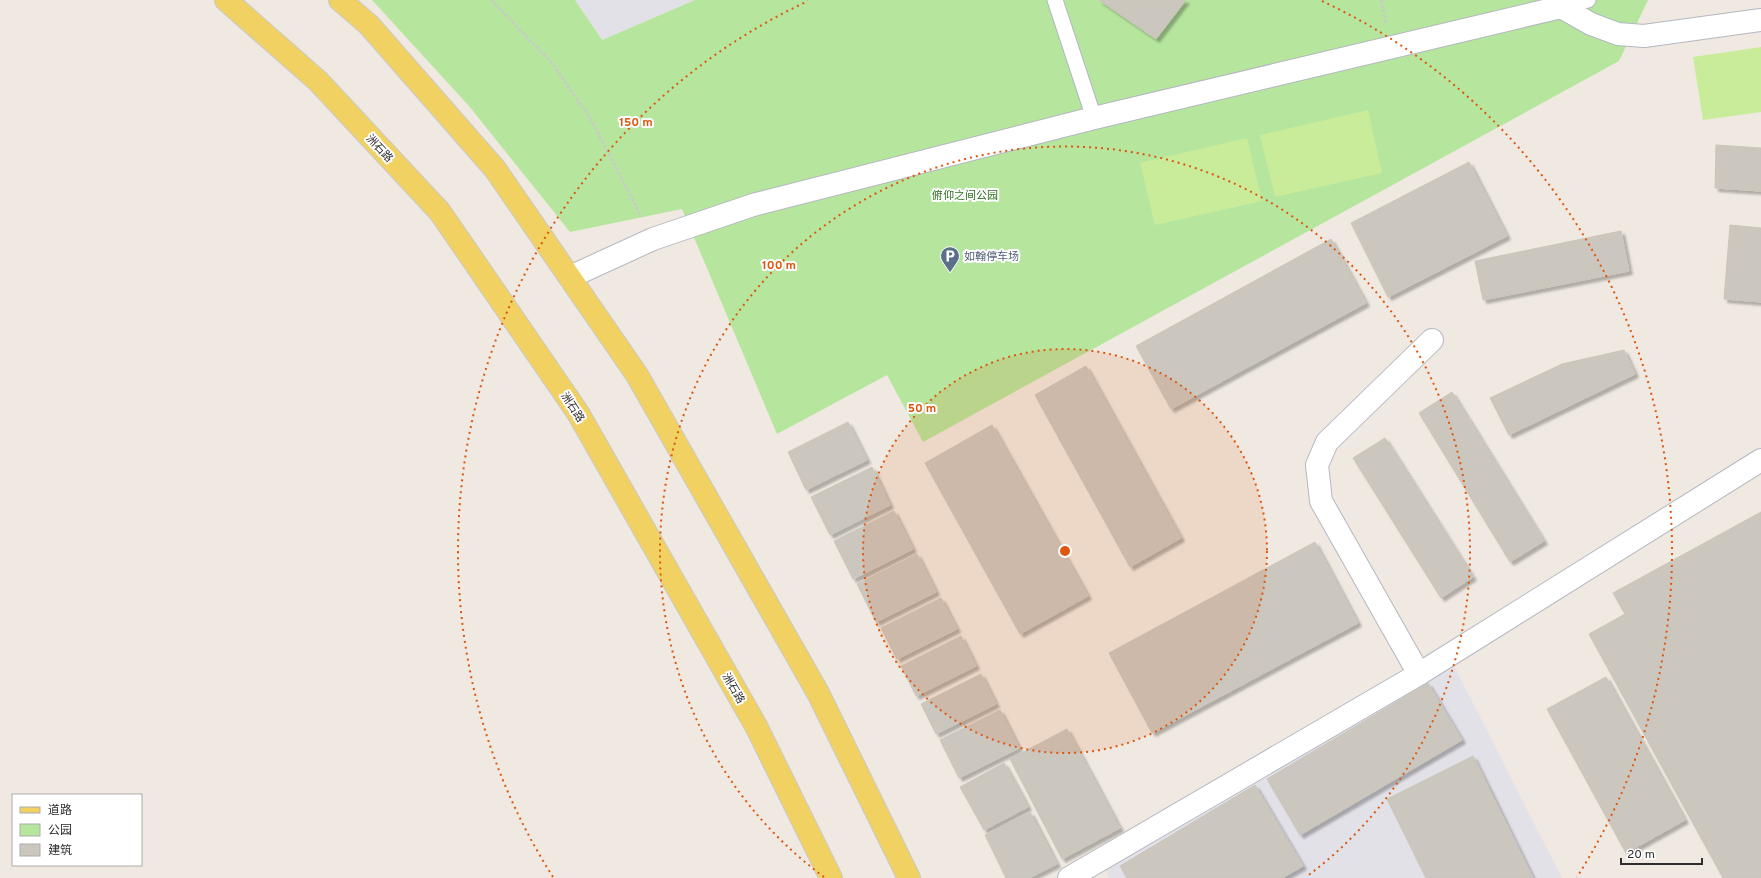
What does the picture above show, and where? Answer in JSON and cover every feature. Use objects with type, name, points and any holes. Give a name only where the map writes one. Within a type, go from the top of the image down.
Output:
[{"type":"main road","name":"洲石路","points":[[226,0],[318,81],[440,212],[458,238],[578,413],[756,726],[832,878]]},
{"type":"main road","points":[[340,0],[369,25],[495,169],[638,375],[810,679],[909,878]]},
{"type":"street","points":[[570,277],[653,239],[753,204],[1094,118],[1561,7],[1591,24],[1618,34],[1644,36],[1761,20]]},
{"type":"street","points":[[1419,674],[1321,501],[1317,465],[1327,442],[1432,340]]},
{"type":"street","points":[[1069,878],[1419,674],[1761,460]]},
{"type":"lane","points":[[1055,0],[1094,118]]},
{"type":"lane","points":[[1561,7],[1588,0]]},
{"type":"path","points":[[491,0],[552,63],[590,118],[653,239]]},
{"type":"shaded area","points":[[575,0],[695,0],[602,40]]},
{"type":"shaded area","points":[[1452,662],[1562,878],[1109,878],[1104,868]]},
{"type":"green space","name":"俯仰之间公园","points":[[372,0],[575,0],[602,40],[695,0],[1648,0],[1619,61],[923,442],[887,375],[777,434],[682,209],[570,232],[469,106]]},
{"type":"green space","points":[[1761,47],[1761,112],[1703,120],[1693,57]]},
{"type":"green space","points":[[1368,110],[1382,173],[1275,197],[1260,135]]},
{"type":"green space","points":[[1247,138],[1262,201],[1155,225],[1140,163]]},
{"type":"building","points":[[1099,0],[1186,0],[1156,39]]},
{"type":"building","points":[[1716,145],[1761,148],[1761,191],[1715,188]]},
{"type":"building","points":[[1469,162],[1507,236],[1388,297],[1351,223]]},
{"type":"building","points":[[1730,225],[1761,228],[1761,302],[1724,299]]},
{"type":"building","points":[[1621,231],[1629,271],[1483,300],[1475,261]]},
{"type":"building","points":[[1331,239],[1366,303],[1171,409],[1136,346]]},
{"type":"building","points":[[1624,350],[1635,374],[1509,435],[1490,398],[1562,364]]},
{"type":"building","points":[[1086,366],[1181,538],[1130,567],[1035,395]]},
{"type":"building","points":[[1452,392],[1544,541],[1510,562],[1419,413]]},
{"type":"building","points":[[848,422],[867,460],[806,490],[788,452]]},
{"type":"building","points":[[992,425],[1088,596],[1020,634],[925,463]]},
{"type":"building","points":[[1385,438],[1473,577],[1441,598],[1353,458]]},
{"type":"building","points":[[872,467],[890,505],[830,535],[811,497]]},
{"type":"building","points":[[894,511],[913,549],[853,579],[834,541]]},
{"type":"building","points":[[1761,512],[1761,878],[1723,878],[1589,634],[1625,614],[1613,593]]},
{"type":"building","points":[[1315,542],[1358,623],[1152,733],[1109,653]]},
{"type":"building","points":[[917,554],[936,592],[876,622],[857,584]]},
{"type":"building","points":[[941,598],[957,629],[897,659],[881,628]]},
{"type":"building","points":[[961,636],[976,666],[916,696],[901,666]]},
{"type":"building","points":[[981,674],[996,704],[936,734],[921,704]]},
{"type":"building","points":[[1606,677],[1685,820],[1626,853],[1547,709]]},
{"type":"building","points":[[1428,683],[1462,740],[1300,835],[1267,779]]},
{"type":"building","points":[[1000,710],[1019,748],[959,778],[940,740]]},
{"type":"building","points":[[1067,729],[1120,828],[1062,859],[1010,759]]},
{"type":"building","points":[[1473,756],[1533,878],[1426,878],[1387,799]]},
{"type":"building","points":[[1004,763],[1028,807],[984,830],[960,787]]},
{"type":"building","points":[[1255,785],[1303,866],[1282,878],[1127,878],[1120,866]]},
{"type":"building","points":[[1030,812],[1057,864],[1029,878],[1006,878],[985,835]]},
{"type":"place","name":"如翰停车场","points":[[950,273]]}]
